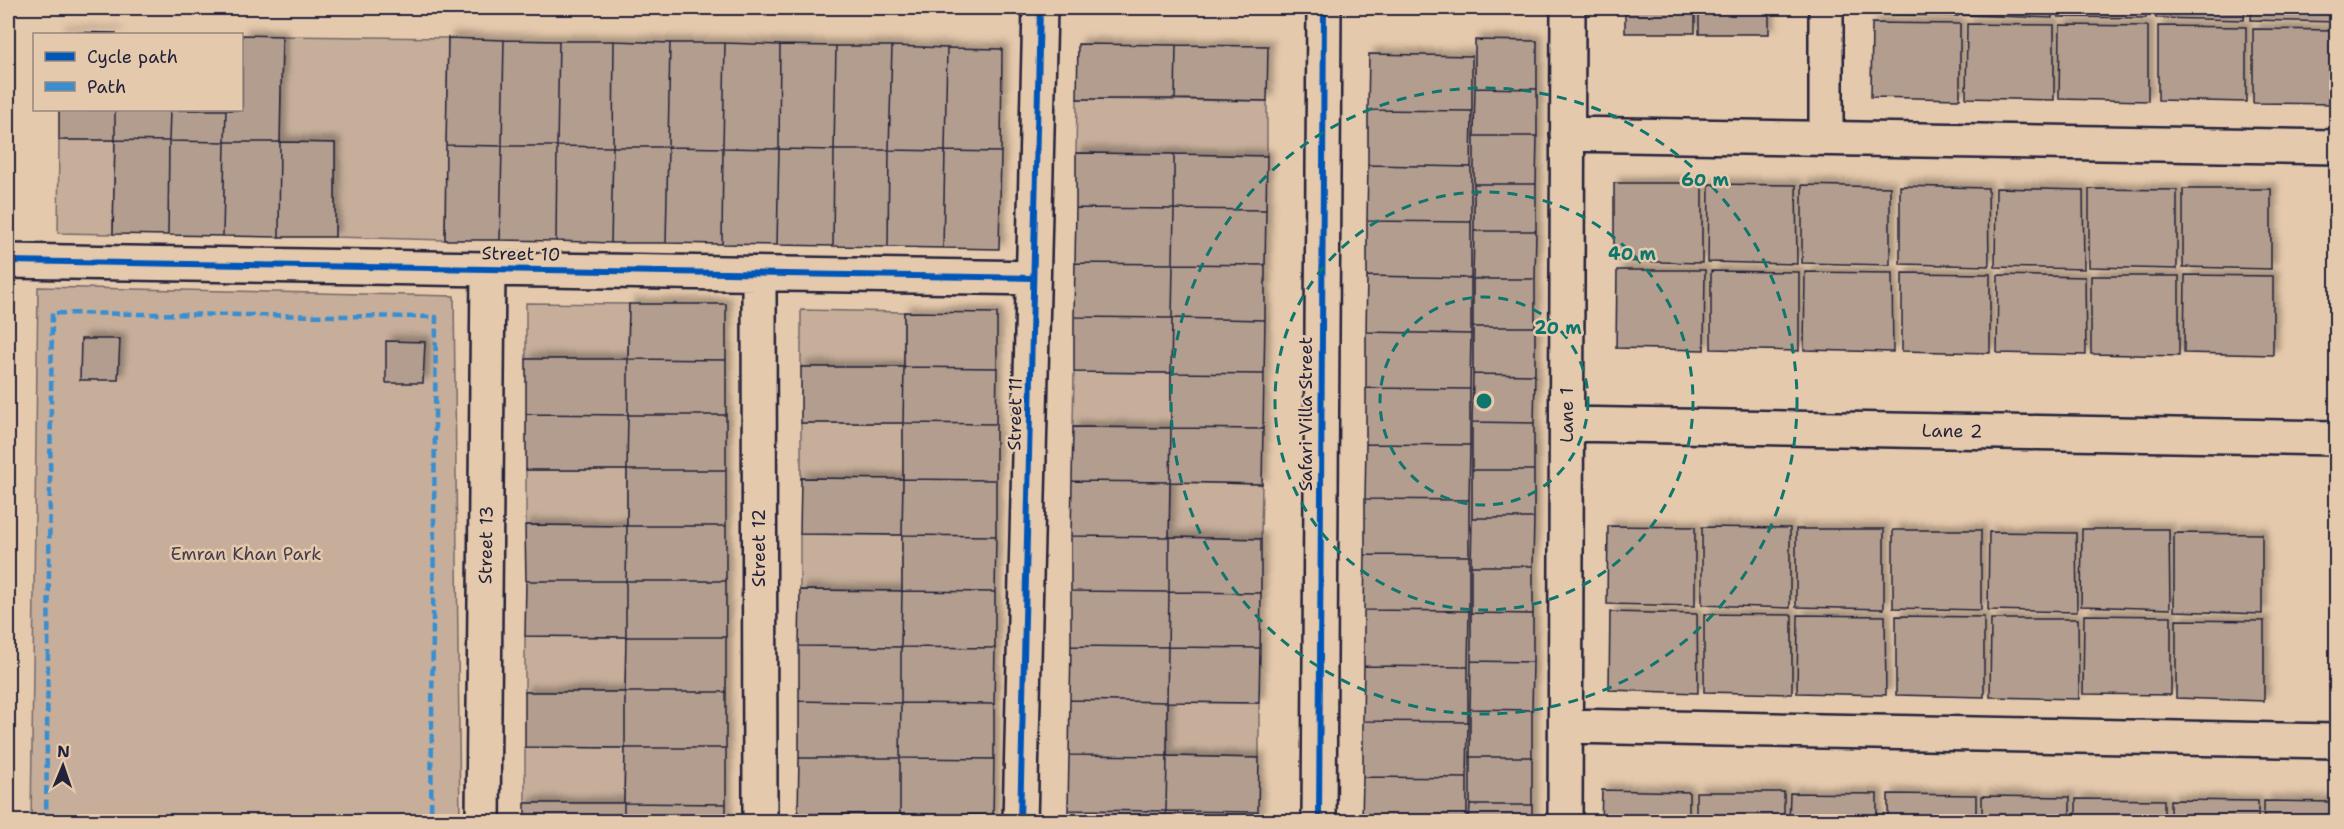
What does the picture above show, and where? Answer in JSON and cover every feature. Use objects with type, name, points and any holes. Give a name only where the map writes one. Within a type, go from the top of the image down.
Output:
[{"type":"street","name":"Street 11","points":[[1020,822],[1040,8]]},
{"type":"street","name":"Safari Villa Street","points":[[1319,822],[1324,8]]},
{"type":"street","name":"Lane 1","points":[[1565,822],[1568,8]]},
{"type":"street","points":[[1826,8],[1826,138]]},
{"type":"street","points":[[1567,134],[2337,147]]},
{"type":"street","name":"Street 10","points":[[8,261],[1033,278]]},
{"type":"street","name":"Street 13","points":[[483,822],[488,269]]},
{"type":"street","name":"Street 12","points":[[759,274],[760,822]]},
{"type":"street","name":"Lane 2","points":[[1567,424],[2337,438]]},
{"type":"street","points":[[1566,726],[2337,741]]},
{"type":"green space","points":[[282,36],[448,38],[445,240],[335,237],[335,143],[280,142]]},
{"type":"green space","points":[[1077,99],[1267,101],[1267,156],[1076,153]]},
{"type":"green space","points":[[59,140],[115,140],[113,234],[58,233]]},
{"type":"green space","name":"Emran Khan Park","points":[[38,287],[454,296],[460,821],[31,822]]},
{"type":"green space","points":[[526,303],[629,304],[628,359],[526,359]]},
{"type":"green space","points":[[801,310],[904,312],[904,367],[801,367]]},
{"type":"green space","points":[[1074,372],[1171,373],[1171,428],[1073,427]]},
{"type":"green space","points":[[801,423],[903,423],[903,479],[801,478]]},
{"type":"green space","points":[[526,470],[627,470],[627,526],[526,525]]},
{"type":"green space","points":[[1170,482],[1262,484],[1261,539],[1169,537]]},
{"type":"green space","points":[[800,534],[902,535],[902,591],[800,590]]},
{"type":"green space","points":[[525,636],[626,637],[625,692],[525,692]]},
{"type":"green space","points":[[1167,702],[1259,703],[1259,758],[1167,756]]},
{"type":"green space","points":[[525,747],[625,748],[624,803],[525,803]]},
{"type":"building","points":[[1625,8],[1695,8],[1695,33],[1625,33]]},
{"type":"building","points":[[1699,8],[1769,8],[1769,34],[1699,34]]},
{"type":"building","points":[[1870,8],[1958,8],[1958,16],[1870,14]]},
{"type":"building","points":[[1964,8],[2052,8],[2052,18],[1964,15]]},
{"type":"building","points":[[2058,8],[2146,8],[2146,18],[2058,17]]},
{"type":"building","points":[[2156,8],[2245,8],[2244,20],[2156,18]]},
{"type":"building","points":[[2252,8],[2336,8],[2336,22],[2251,20]]},
{"type":"building","points":[[1872,23],[1960,24],[1960,99],[1871,97]]},
{"type":"building","points":[[1967,24],[2054,25],[2054,100],[1966,98]]},
{"type":"building","points":[[2060,25],[2148,26],[2148,101],[2059,99]]},
{"type":"building","points":[[2158,26],[2246,27],[2246,102],[2158,100]]},
{"type":"building","points":[[2253,29],[2336,30],[2336,104],[2253,103]]},
{"type":"building","points":[[60,32],[116,33],[60,33]]},
{"type":"building","points":[[243,35],[282,36],[280,142],[225,142],[226,111],[243,111]]},
{"type":"building","points":[[448,38],[504,40],[502,146],[446,145]]},
{"type":"building","points":[[504,40],[559,41],[557,146],[502,146]]},
{"type":"building","points":[[1475,40],[1537,41],[1537,89],[1475,88]]},
{"type":"building","points":[[559,41],[614,41],[613,147],[557,146]]},
{"type":"building","points":[[614,41],[670,43],[668,147],[613,147]]},
{"type":"building","points":[[670,43],[725,43],[723,148],[668,147]]},
{"type":"building","points":[[725,43],[780,45],[779,149],[723,148]]},
{"type":"building","points":[[1078,44],[1176,45],[1175,99],[1077,99]]},
{"type":"building","points":[[780,45],[836,46],[834,150],[779,149]]},
{"type":"building","points":[[1176,45],[1268,46],[1267,101],[1175,99]]},
{"type":"building","points":[[836,46],[892,46],[889,150],[834,150]]},
{"type":"building","points":[[892,46],[947,48],[945,151],[889,150]]},
{"type":"building","points":[[947,48],[1002,49],[1001,152],[945,151]]},
{"type":"building","points":[[1369,54],[1472,56],[1472,111],[1368,110]]},
{"type":"building","points":[[1475,88],[1537,89],[1537,136],[1474,136]]},
{"type":"building","points":[[1368,110],[1472,111],[1471,167],[1368,165]]},
{"type":"building","points":[[59,111],[115,111],[115,140],[59,140]]},
{"type":"building","points":[[115,111],[170,111],[169,141],[115,140]]},
{"type":"building","points":[[170,111],[226,111],[225,142],[169,141]]},
{"type":"building","points":[[1474,136],[1537,136],[1536,184],[1474,184]]},
{"type":"building","points":[[115,140],[169,141],[168,235],[113,234]]},
{"type":"building","points":[[169,141],[225,142],[223,236],[168,235]]},
{"type":"building","points":[[225,142],[280,142],[279,237],[223,236]]},
{"type":"building","points":[[280,142],[335,143],[335,237],[279,237]]},
{"type":"building","points":[[446,145],[502,146],[500,240],[445,240]]},
{"type":"building","points":[[502,146],[557,146],[556,241],[500,240]]},
{"type":"building","points":[[557,146],[613,147],[611,243],[556,241]]},
{"type":"building","points":[[613,147],[668,147],[666,243],[611,243]]},
{"type":"building","points":[[668,147],[723,148],[722,244],[666,243]]},
{"type":"building","points":[[723,148],[779,149],[777,245],[722,244]]},
{"type":"building","points":[[779,149],[834,150],[833,246],[777,245]]},
{"type":"building","points":[[834,150],[889,150],[888,247],[833,246]]},
{"type":"building","points":[[889,150],[945,151],[943,248],[888,247]]},
{"type":"building","points":[[945,151],[1001,152],[999,249],[943,248]]},
{"type":"building","points":[[1076,153],[1174,154],[1174,209],[1076,208]]},
{"type":"building","points":[[1174,154],[1267,156],[1266,210],[1174,209]]},
{"type":"building","points":[[1368,165],[1471,167],[1471,222],[1367,221]]},
{"type":"building","points":[[1614,183],[1702,183],[1702,263],[1614,261]]},
{"type":"building","points":[[1474,184],[1536,184],[1536,231],[1474,231]]},
{"type":"building","points":[[1709,184],[1796,185],[1797,264],[1708,262]]},
{"type":"building","points":[[1802,185],[1890,187],[1890,265],[1802,263]]},
{"type":"building","points":[[1900,186],[1988,188],[1989,266],[1900,264]]},
{"type":"building","points":[[1996,188],[2083,190],[2084,269],[1995,267]]},
{"type":"building","points":[[2089,189],[2177,190],[2177,269],[2089,267]]},
{"type":"building","points":[[2183,189],[2271,189],[2271,269],[2183,267]]},
{"type":"building","points":[[1076,208],[1174,209],[1173,264],[1075,263]]},
{"type":"building","points":[[1174,209],[1266,210],[1265,265],[1173,264]]},
{"type":"building","points":[[1367,221],[1471,222],[1471,278],[1367,276]]},
{"type":"building","points":[[1474,231],[1536,231],[1535,279],[1473,279]]},
{"type":"building","points":[[1075,263],[1173,264],[1172,318],[1074,317]]},
{"type":"building","points":[[1173,264],[1265,265],[1265,320],[1172,318]]},
{"type":"building","points":[[1617,270],[1705,270],[1704,350],[1616,348]]},
{"type":"building","points":[[1711,271],[1799,272],[1799,351],[1711,349]]},
{"type":"building","points":[[1805,272],[1892,273],[1893,352],[1804,350]]},
{"type":"building","points":[[1902,273],[1990,274],[1990,353],[1902,351]]},
{"type":"building","points":[[1998,275],[2085,277],[2086,355],[1997,353]]},
{"type":"building","points":[[2185,275],[2273,276],[2273,355],[2184,353]]},
{"type":"building","points":[[1367,276],[1471,278],[1471,334],[1366,332]]},
{"type":"building","points":[[2091,276],[2179,276],[2179,356],[2091,354]]},
{"type":"building","points":[[1473,279],[1535,279],[1535,327],[1473,327]]},
{"type":"building","points":[[629,304],[726,304],[726,360],[628,359]]},
{"type":"building","points":[[904,312],[997,313],[997,368],[904,367]]},
{"type":"building","points":[[1074,317],[1172,318],[1171,373],[1074,372]]},
{"type":"building","points":[[1172,318],[1265,320],[1264,374],[1171,373]]},
{"type":"building","points":[[1473,327],[1535,327],[1535,375],[1473,374]]},
{"type":"building","points":[[1366,332],[1471,334],[1470,389],[1366,388]]},
{"type":"building","points":[[81,339],[120,339],[118,380],[80,380]]},
{"type":"building","points":[[386,341],[425,342],[423,383],[386,383]]},
{"type":"building","points":[[526,359],[628,359],[628,415],[526,414]]},
{"type":"building","points":[[628,359],[726,360],[726,415],[628,415]]},
{"type":"building","points":[[801,367],[904,367],[903,423],[801,423]]},
{"type":"building","points":[[904,367],[997,368],[996,424],[903,423]]},
{"type":"building","points":[[1171,373],[1264,374],[1263,429],[1171,428]]},
{"type":"building","points":[[1473,374],[1535,375],[1534,423],[1472,422]]},
{"type":"building","points":[[1366,388],[1470,389],[1470,445],[1366,444]]},
{"type":"building","points":[[526,414],[628,415],[627,470],[526,470]]},
{"type":"building","points":[[628,415],[726,415],[726,470],[627,470]]},
{"type":"building","points":[[1472,422],[1534,423],[1534,470],[1472,470]]},
{"type":"building","points":[[903,423],[996,424],[996,480],[903,479]]},
{"type":"building","points":[[1073,427],[1171,428],[1170,482],[1072,481]]},
{"type":"building","points":[[1171,428],[1263,429],[1262,484],[1170,482]]},
{"type":"building","points":[[1366,444],[1470,445],[1469,500],[1365,499]]},
{"type":"building","points":[[627,470],[726,470],[726,526],[627,526]]},
{"type":"building","points":[[1472,470],[1534,470],[1534,518],[1472,518]]},
{"type":"building","points":[[801,478],[903,479],[902,535],[800,534]]},
{"type":"building","points":[[903,479],[996,480],[996,536],[902,535]]},
{"type":"building","points":[[1072,481],[1170,482],[1169,537],[1071,536]]},
{"type":"building","points":[[1365,499],[1469,500],[1469,556],[1365,555]]},
{"type":"building","points":[[1472,518],[1534,518],[1533,566],[1471,566]]},
{"type":"building","points":[[525,525],[627,526],[626,581],[526,581]]},
{"type":"building","points":[[627,526],[726,526],[726,581],[626,581]]},
{"type":"building","points":[[1608,526],[1695,527],[1695,606],[1607,604]]},
{"type":"building","points":[[1702,527],[1790,528],[1790,608],[1702,605]]},
{"type":"building","points":[[1796,529],[1884,529],[1884,609],[1796,607]]},
{"type":"building","points":[[2082,529],[2169,529],[2170,609],[2081,606]]},
{"type":"building","points":[[1893,530],[1981,530],[1981,610],[1893,608]]},
{"type":"building","points":[[1989,532],[2076,533],[2077,612],[1988,610]]},
{"type":"building","points":[[2174,533],[2262,534],[2262,614],[2174,611]]},
{"type":"building","points":[[902,535],[996,536],[995,592],[902,591]]},
{"type":"building","points":[[1071,536],[1169,537],[1169,592],[1071,591]]},
{"type":"building","points":[[1169,537],[1261,539],[1261,593],[1169,592]]},
{"type":"building","points":[[1365,555],[1469,556],[1469,611],[1364,610]]},
{"type":"building","points":[[1471,566],[1533,566],[1533,614],[1471,613]]},
{"type":"building","points":[[526,581],[626,581],[626,637],[525,636]]},
{"type":"building","points":[[626,581],[726,581],[726,637],[626,637]]},
{"type":"building","points":[[800,590],[902,591],[901,647],[799,646]]},
{"type":"building","points":[[902,591],[995,592],[995,648],[901,647]]},
{"type":"building","points":[[1071,591],[1169,592],[1168,647],[1071,646]]},
{"type":"building","points":[[1169,592],[1261,593],[1260,648],[1168,647]]},
{"type":"building","points":[[1364,610],[1469,611],[1468,667],[1364,666]]},
{"type":"building","points":[[1610,612],[1697,614],[1698,693],[1609,690]]},
{"type":"building","points":[[1471,613],[1533,614],[1533,662],[1471,661]]},
{"type":"building","points":[[1704,614],[1792,615],[1792,694],[1704,692]]},
{"type":"building","points":[[1798,615],[1885,616],[1886,695],[1797,693]]},
{"type":"building","points":[[2084,615],[2171,616],[2171,695],[2083,694]]},
{"type":"building","points":[[1896,616],[1984,617],[1984,697],[1896,695]]},
{"type":"building","points":[[1991,619],[2078,619],[2079,699],[1990,697]]},
{"type":"building","points":[[2176,620],[2264,621],[2264,701],[2176,698]]},
{"type":"building","points":[[626,637],[726,637],[726,692],[625,692]]},
{"type":"building","points":[[799,646],[901,647],[901,703],[799,701]]},
{"type":"building","points":[[1071,646],[1168,647],[1167,702],[1070,700]]},
{"type":"building","points":[[901,647],[995,648],[994,704],[901,703]]},
{"type":"building","points":[[1168,647],[1260,648],[1259,703],[1167,702]]},
{"type":"building","points":[[1471,661],[1533,662],[1532,710],[1470,709]]},
{"type":"building","points":[[1364,666],[1468,667],[1468,722],[1363,721]]},
{"type":"building","points":[[525,692],[625,692],[625,748],[525,747]]},
{"type":"building","points":[[625,692],[726,692],[726,748],[625,748]]},
{"type":"building","points":[[1070,700],[1167,702],[1167,756],[1069,755]]},
{"type":"building","points":[[799,701],[901,703],[900,758],[799,758]]},
{"type":"building","points":[[901,703],[994,704],[994,759],[900,758]]},
{"type":"building","points":[[1470,709],[1532,710],[1532,757],[1470,757]]},
{"type":"building","points":[[1363,721],[1468,722],[1467,778],[1363,777]]},
{"type":"building","points":[[625,748],[726,748],[726,804],[624,803]]},
{"type":"building","points":[[1069,755],[1167,756],[1166,811],[1068,810]]},
{"type":"building","points":[[1167,756],[1259,758],[1258,812],[1166,811]]},
{"type":"building","points":[[1470,757],[1532,757],[1532,805],[1470,805]]},
{"type":"building","points":[[799,758],[900,758],[900,814],[798,814]]},
{"type":"building","points":[[900,758],[994,759],[993,815],[900,814]]},
{"type":"building","points":[[1363,777],[1467,778],[1467,822],[1362,822]]},
{"type":"building","points":[[1602,790],[1689,792],[1689,822],[1601,822]]},
{"type":"building","points":[[1696,792],[1784,792],[1784,822],[1696,822]]},
{"type":"building","points":[[1790,793],[1877,794],[1877,822],[1789,822]]},
{"type":"building","points":[[1888,794],[1976,795],[1976,822],[1888,822]]},
{"type":"building","points":[[1982,796],[2070,797],[2070,822],[1982,822]]},
{"type":"building","points":[[2076,799],[2164,800],[2164,822],[2076,822]]},
{"type":"building","points":[[2170,800],[2258,801],[2258,822],[2170,822]]},
{"type":"building","points":[[2264,801],[2336,802],[2336,822],[2264,822]]},
{"type":"building","points":[[525,803],[624,803],[624,822],[525,822]]},
{"type":"building","points":[[624,803],[726,804],[726,822],[624,822]]},
{"type":"building","points":[[1470,805],[1532,805],[1532,822],[1469,822]]},
{"type":"building","points":[[1068,810],[1166,811],[1165,822],[1068,822]]},
{"type":"building","points":[[1166,811],[1258,812],[1258,822],[1165,822]]},
{"type":"building","points":[[798,814],[900,814],[900,822],[798,822]]},
{"type":"building","points":[[900,814],[993,815],[993,822],[900,822]]},
{"type":"marked path","points":[[46,822],[52,313],[436,317],[431,822]]},
{"type":"cycle path","points":[[1020,822],[1040,8]]},
{"type":"cycle path","points":[[1319,822],[1324,8]]},
{"type":"cycle path","points":[[8,261],[1033,278]]}]
